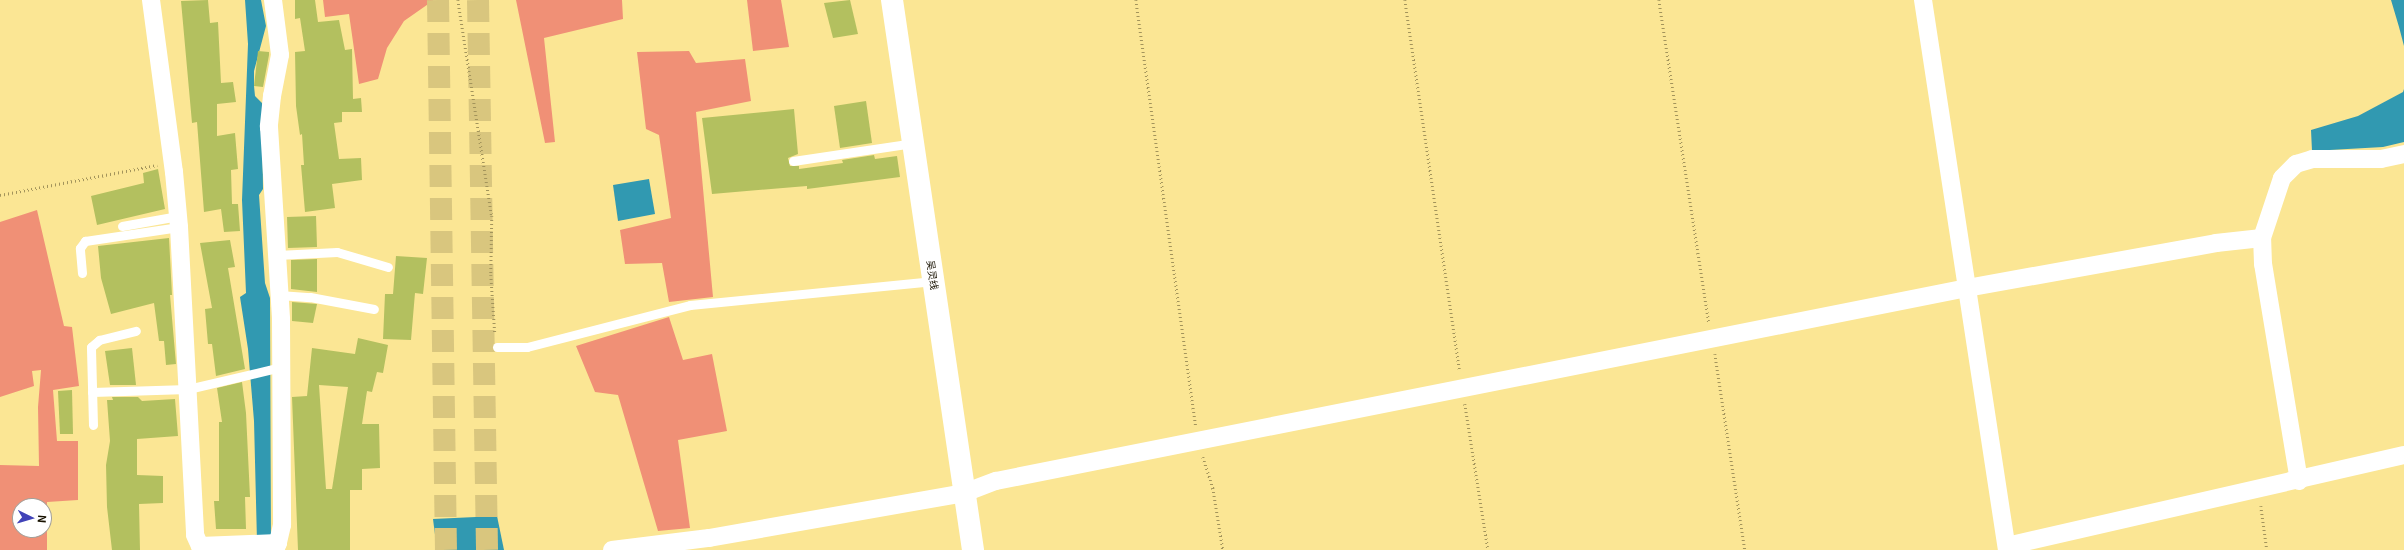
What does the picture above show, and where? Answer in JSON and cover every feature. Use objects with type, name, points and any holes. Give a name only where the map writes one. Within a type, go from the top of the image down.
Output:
[{"type":"street","points":[[151,0],[173,162],[188,389],[195,535],[198,548],[252,543],[276,545],[282,525],[278,368],[279,295],[269,126],[272,96],[280,55],[274,0]]},
{"type":"street","name":"吴灵线","points":[[892,0],[973,550]]},
{"type":"street","points":[[1923,0],[2007,548],[2404,455]]},
{"type":"street","points":[[2299,480],[2263,264],[2262,238],[2282,178],[2296,164],[2312,159],[2380,159],[2404,154]]},
{"type":"street","points":[[612,550],[709,538],[964,493],[996,481],[1712,338],[1967,288],[2216,243],[2262,238]]},
{"type":"lane","points":[[793,161],[913,143]]},
{"type":"lane","points":[[122,226],[178,221]]},
{"type":"lane","points":[[82,273],[80,248],[85,241],[178,221]]},
{"type":"lane","points":[[277,255],[338,252],[388,267]]},
{"type":"lane","points":[[497,347],[527,347],[690,305],[934,281]]},
{"type":"lane","points":[[279,295],[310,297],[374,310]]},
{"type":"lane","points":[[93,425],[90,347],[99,340],[136,331]]},
{"type":"lane","points":[[92,392],[188,389],[278,368]]},
{"type":"path","points":[[458,0],[492,216],[492,318],[497,347]]},
{"type":"path","points":[[1136,0],[1198,441],[1214,488],[1223,550]]},
{"type":"path","points":[[1405,0],[1488,550]]},
{"type":"path","points":[[1659,0],[1745,550]]},
{"type":"path","points":[[0,196],[173,162]]},
{"type":"path","points":[[2259,489],[2267,550]]},
{"type":"shaded area","points":[[323,0],[434,0],[404,21],[387,48],[378,79],[359,84],[349,14],[325,17]]},
{"type":"shaded area","points":[[516,0],[622,0],[623,19],[544,38],[555,142],[545,143]]},
{"type":"shaded area","points":[[747,0],[781,0],[789,47],[753,51]]},
{"type":"shaded area","points":[[689,51],[696,63],[745,59],[751,101],[696,112],[713,297],[669,302],[662,263],[625,264],[620,230],[671,218],[659,135],[646,129],[637,52]]},
{"type":"shaded area","points":[[37,210],[64,326],[72,327],[79,386],[53,390],[57,441],[78,441],[78,500],[52,502],[52,498],[12,498],[12,538],[47,538],[47,550],[0,550],[0,465],[39,466],[38,407],[41,370],[32,371],[34,386],[0,397],[0,222]]},
{"type":"shaded area","points":[[669,317],[683,360],[712,354],[727,431],[678,440],[690,528],[658,531],[618,395],[595,392],[576,346]]},
{"type":"water","points":[[245,0],[261,0],[266,26],[254,71],[254,86],[255,96],[262,103],[263,189],[259,195],[265,283],[270,298],[271,543],[257,542],[254,421],[248,349],[240,297],[246,293],[242,200],[248,44]]},
{"type":"water","points":[[2391,0],[2404,0],[2404,46],[2399,27]]},
{"type":"water","points":[[2404,89],[2404,142],[2383,147],[2312,151],[2311,130],[2358,116],[2403,92]]},
{"type":"water","points":[[649,179],[655,214],[618,221],[613,185]]},
{"type":"water","points":[[497,516],[504,550],[437,550],[433,519]]},
{"type":"building","points":[[208,0],[210,23],[218,22],[221,83],[233,82],[236,102],[217,104],[217,136],[235,133],[238,169],[231,170],[232,204],[238,204],[240,231],[224,232],[221,209],[204,212],[197,122],[192,123],[181,1]]},
{"type":"building","points":[[295,0],[315,0],[318,22],[339,20],[345,50],[352,49],[353,99],[361,98],[362,112],[342,112],[342,122],[334,123],[339,159],[361,158],[362,180],[332,184],[335,208],[305,212],[301,165],[304,165],[302,134],[300,135],[296,106],[295,52],[305,51],[300,18],[295,19]]},
{"type":"building","points":[[850,0],[858,34],[833,38],[824,3]]},
{"type":"building","points":[[258,51],[269,52],[263,87],[254,86]]},
{"type":"building","points":[[866,101],[872,143],[840,148],[834,106]]},
{"type":"building","points":[[794,109],[798,154],[788,158],[790,166],[799,166],[799,169],[843,163],[842,160],[874,155],[875,159],[897,156],[900,177],[807,189],[807,186],[712,194],[702,118]]},
{"type":"building","points":[[158,169],[165,209],[97,225],[91,196],[144,183],[143,173]]},
{"type":"building","points":[[316,216],[317,247],[288,248],[287,217]]},
{"type":"building","points":[[169,238],[172,295],[170,295],[176,364],[166,365],[164,341],[159,341],[154,303],[111,314],[101,278],[98,246]]},
{"type":"building","points":[[230,240],[235,267],[228,268],[245,369],[216,376],[212,344],[208,344],[205,309],[212,308],[200,243]]},
{"type":"building","points":[[396,256],[427,258],[423,294],[415,293],[411,340],[383,339],[385,294],[393,294]]},
{"type":"building","points":[[317,259],[317,292],[291,289],[291,260]]},
{"type":"building","points":[[292,302],[317,304],[313,323],[292,321]]},
{"type":"building","points":[[358,338],[388,345],[383,373],[377,372],[372,392],[367,391],[362,424],[379,424],[380,468],[362,469],[362,490],[350,490],[350,550],[298,550],[292,397],[307,396],[312,348],[355,354]],"holes":[[[319,385],[348,387],[332,489],[326,489]]]},
{"type":"building","points":[[132,348],[136,385],[110,385],[105,351]]},
{"type":"building","points":[[242,382],[246,413],[250,497],[245,497],[246,529],[216,529],[214,501],[219,501],[219,422],[222,422],[217,388]]},
{"type":"building","points":[[72,390],[73,434],[60,434],[58,391]]},
{"type":"building","points":[[112,397],[138,397],[142,401],[175,399],[178,436],[137,439],[137,475],[163,476],[163,503],[139,504],[140,550],[112,550],[107,507],[106,465],[110,441],[107,400],[113,400]]},
{"type":"tunnel","points":[[438,0],[446,550]]},
{"type":"tunnel","points":[[478,0],[487,550]]}]
